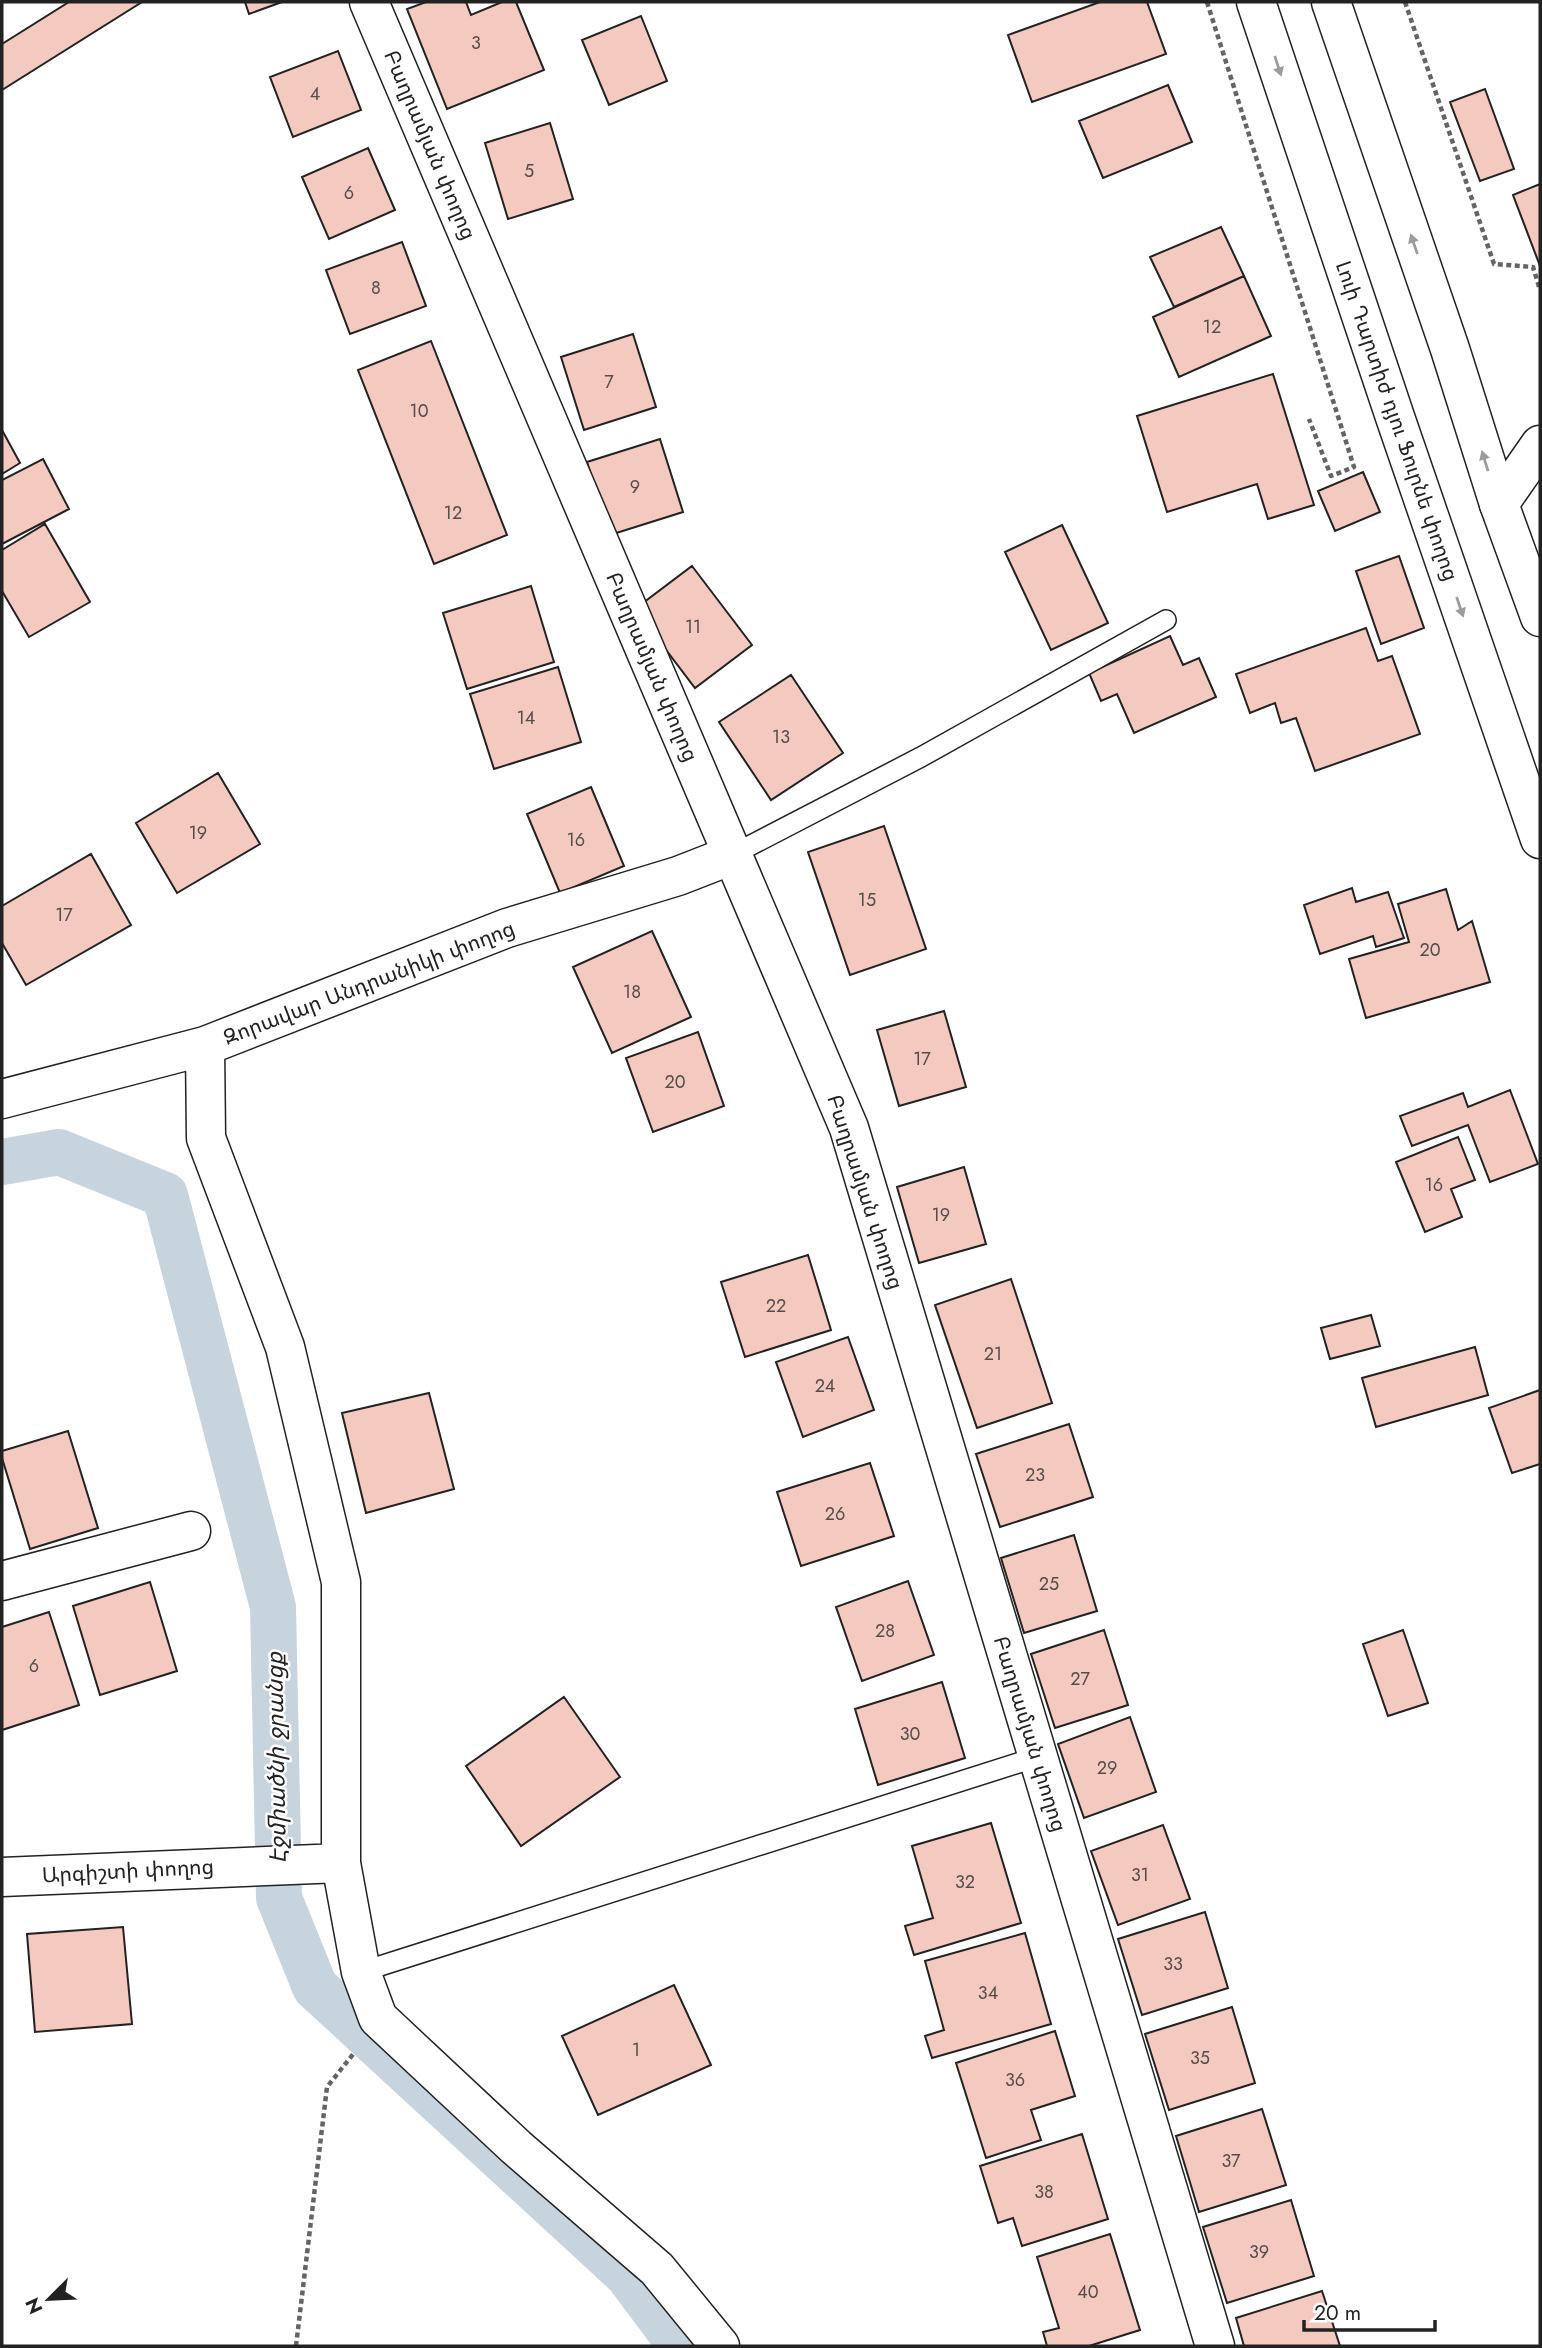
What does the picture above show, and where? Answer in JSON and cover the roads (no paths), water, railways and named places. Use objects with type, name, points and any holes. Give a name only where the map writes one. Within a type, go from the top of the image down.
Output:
[{"type":"main road","name":"Բաղրամյան փողոց","points":[[369,2],[849,1128],[1215,2346]]},
{"type":"main road","name":"Լուի Դարտիժ դյու Ֆուրնե փողոց","points":[[1256,2],[1540,839]]},
{"type":"main road","points":[[1331,2],[1450,349],[1499,503],[1540,617]]},
{"type":"main road","points":[[1499,503],[1540,445]]},
{"type":"main road","name":"Զորավար Անդրանիկի փողոց","points":[[2,1099],[205,1046],[507,928],[678,876],[732,855]]},
{"type":"main road","points":[[205,1046],[206,1138],[285,1347],[341,1582],[325,1863],[378,2018],[516,2147],[657,2269],[720,2346]]},
{"type":"main road","points":[[2,1581],[191,1531]]},
{"type":"main road","name":"Արգիշտի փողոց","points":[[2,1877],[325,1863]]},
{"type":"lane","points":[[732,855],[921,757],[1166,620]]},
{"type":"lane","points":[[361,1972],[1037,1757]]},
{"type":"waterway","name":"Էջմիածնի ջրանցք","points":[[2,1162],[59,1152],[165,1195],[273,1607],[279,1898],[315,1987],[627,2274],[681,2346]]}]
